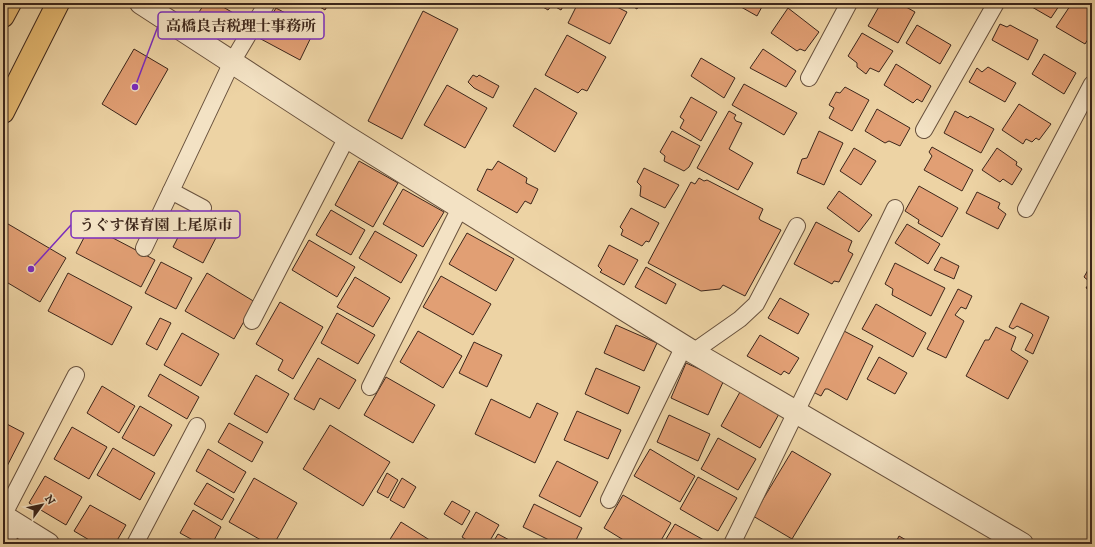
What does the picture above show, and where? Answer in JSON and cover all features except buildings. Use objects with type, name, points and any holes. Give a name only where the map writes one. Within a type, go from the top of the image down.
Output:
[{"type":"main road","points":[[3,16],[10,3]]},
{"type":"main road","points":[[3,112],[58,3]]},
{"type":"street","points":[[141,3],[347,137],[688,349],[1022,544]]},
{"type":"street","points":[[7,518],[48,544]]},
{"type":"lane","points":[[144,248],[232,62],[267,3]]},
{"type":"lane","points":[[809,78],[849,3]]},
{"type":"lane","points":[[924,130],[996,3]]},
{"type":"lane","points":[[1026,209],[1092,84]]},
{"type":"lane","points":[[252,321],[347,137]]},
{"type":"lane","points":[[171,190],[203,208]]},
{"type":"lane","points":[[370,387],[460,208]]},
{"type":"lane","points":[[732,544],[895,208]]},
{"type":"lane","points":[[609,500],[688,349],[740,319],[756,304],[798,226]]},
{"type":"lane","points":[[4,544],[7,518],[76,375]]},
{"type":"lane","points":[[135,544],[197,426]]},
{"type":"place","name":"高橋良吉税理士事務所","points":[[135,87]]},
{"type":"place","name":"うぐす保育園 上尾原市","points":[[31,269]]}]
